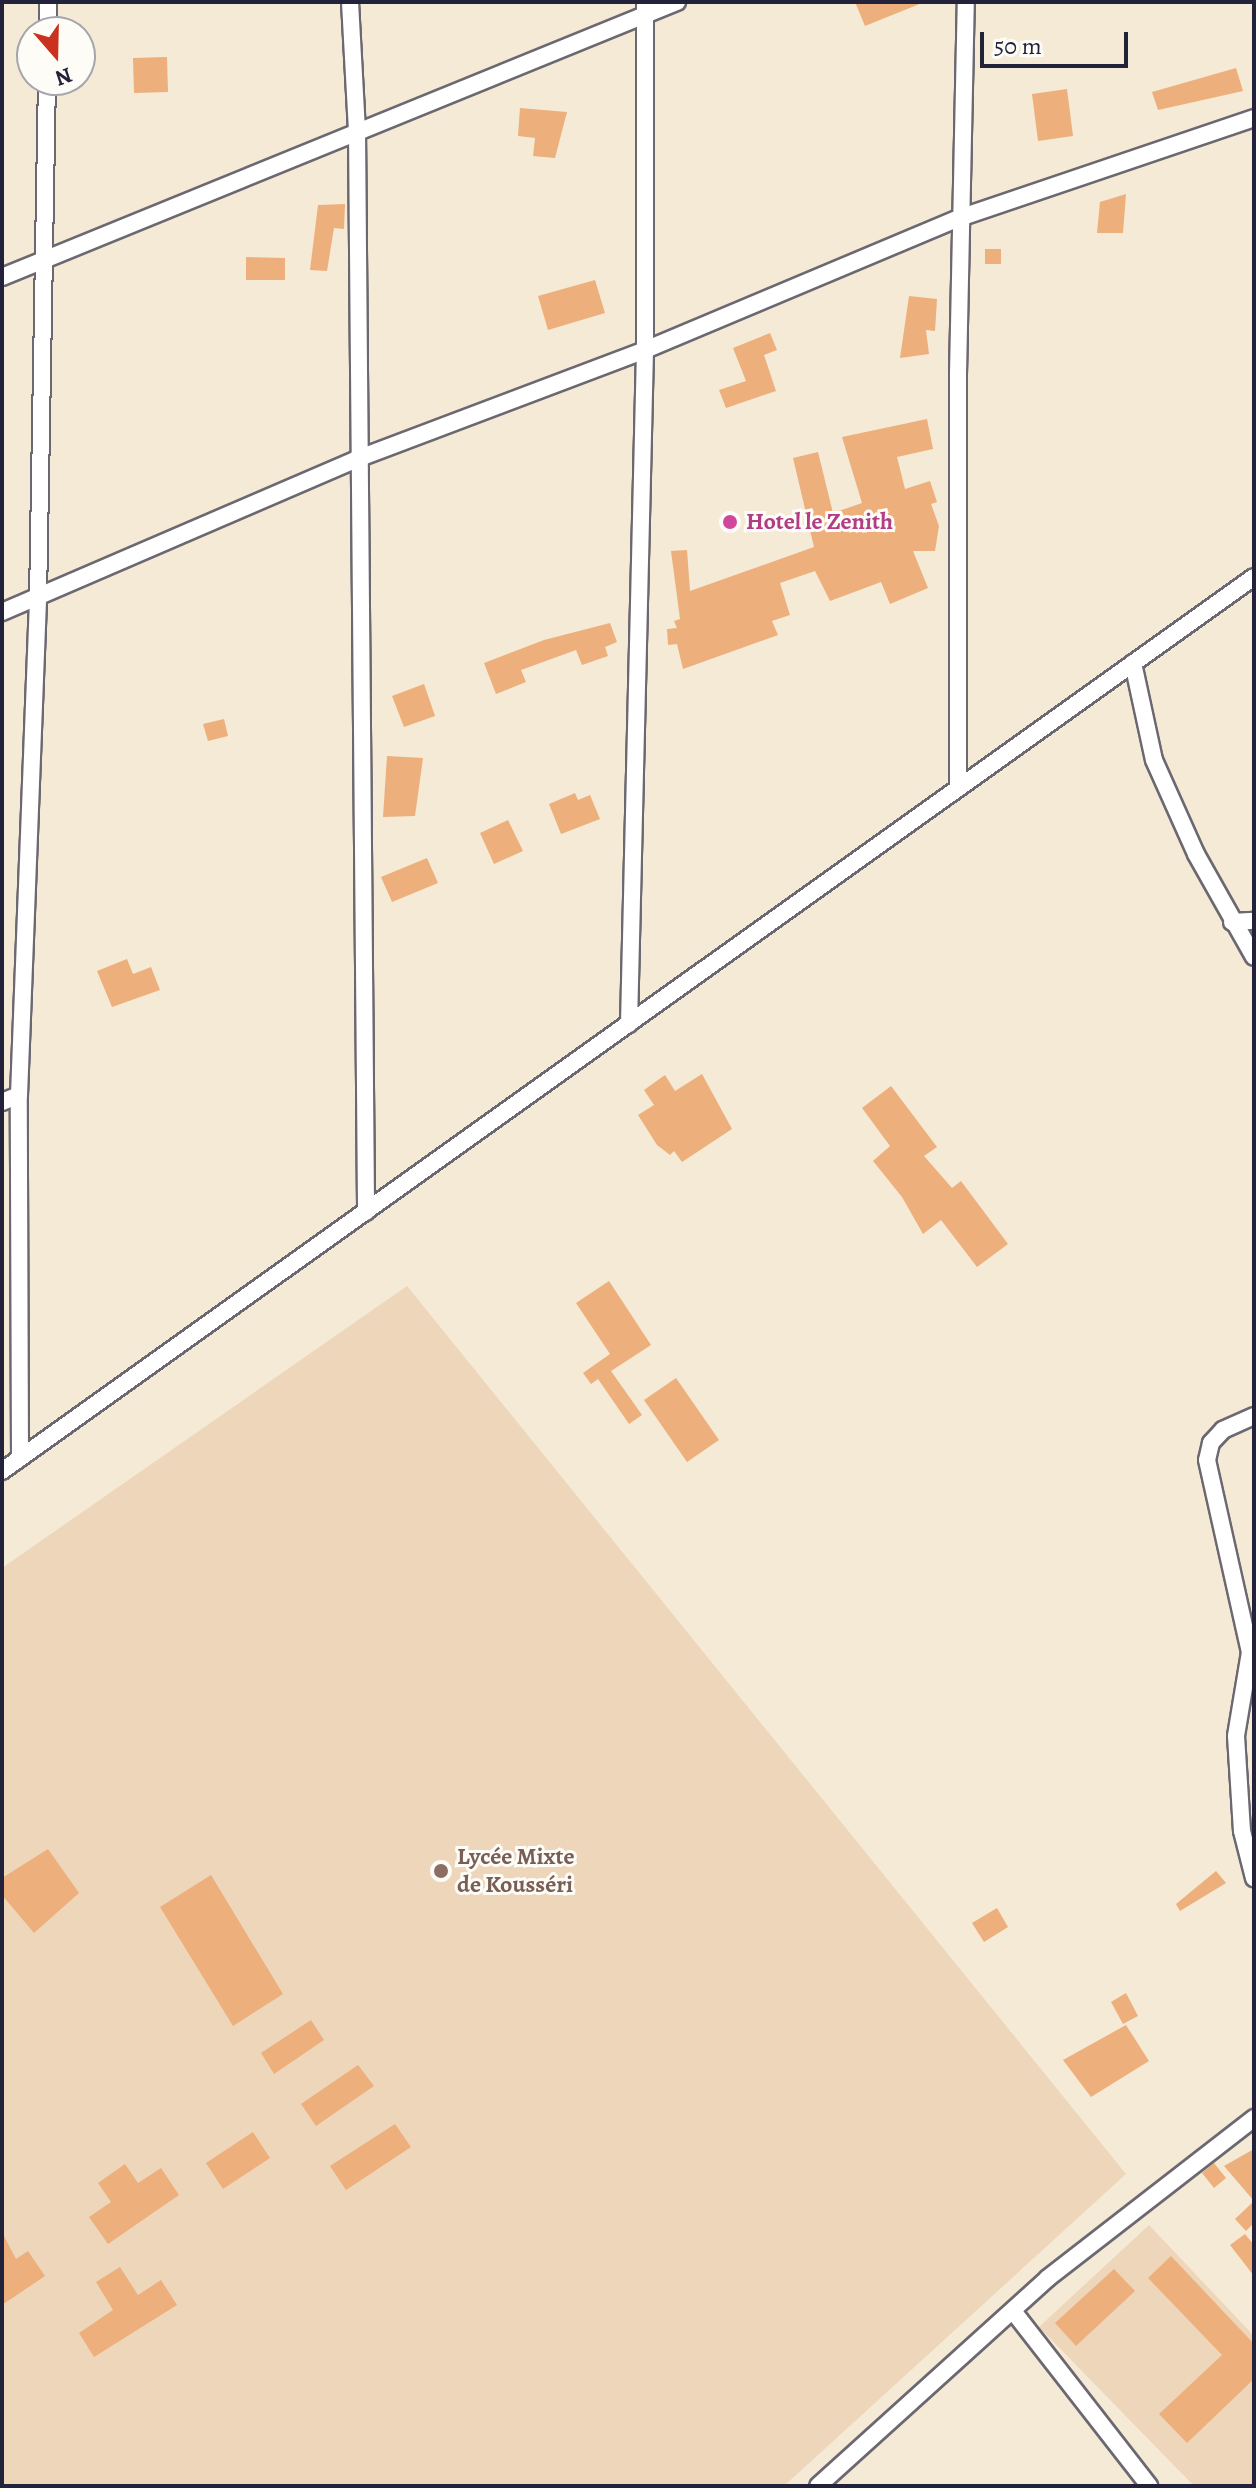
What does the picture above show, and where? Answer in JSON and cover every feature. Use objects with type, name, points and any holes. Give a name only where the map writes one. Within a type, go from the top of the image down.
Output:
[{"type":"street","points":[[350,2],[357,130],[357,459],[366,1212]]},
{"type":"street","points":[[2,277],[645,9],[677,2]]},
{"type":"street","points":[[958,788],[966,2]]},
{"type":"street","points":[[629,1024],[645,350],[645,9]]},
{"type":"street","points":[[20,1458],[19,1095],[38,599],[47,96]]},
{"type":"street","points":[[2,612],[357,459],[645,350],[962,217],[1254,118]]},
{"type":"street","points":[[2,1471],[1254,577]]},
{"type":"street","points":[[1133,663],[1154,760],[1232,922],[1254,957]]},
{"type":"street","points":[[1232,922],[1254,921]]},
{"type":"street","points":[[2,1102],[19,1095]]},
{"type":"street","points":[[1254,1416],[1223,1430],[1211,1443],[1207,1460],[1252,1651],[1236,1736],[1242,1831],[1254,1878]]},
{"type":"street","points":[[818,2486],[1013,2311],[1180,2171],[1254,2118]]},
{"type":"street","points":[[1013,2311],[1149,2486]]},
{"type":"shaded area","name":"Lycée Mixte de Kousséri","points":[[407,1286],[1126,2174],[784,2486],[2,2486],[2,1568]]},
{"type":"shaded area","points":[[1149,2225],[1254,2336],[1254,2486],[1194,2486],[1039,2327]]},
{"type":"building","points":[[855,2],[922,2],[922,3],[865,26]]},
{"type":"building","points":[[167,57],[168,92],[134,93],[133,58]]},
{"type":"building","points":[[1236,68],[1243,91],[1158,110],[1152,92]]},
{"type":"building","points":[[1067,89],[1073,136],[1038,141],[1032,94]]},
{"type":"building","points":[[520,108],[567,112],[555,158],[533,156],[535,138],[518,136]]},
{"type":"building","points":[[1126,194],[1123,233],[1097,233],[1100,202]]},
{"type":"building","points":[[345,204],[344,229],[334,228],[327,271],[310,270],[318,205]]},
{"type":"building","points":[[985,249],[1001,249],[1001,264],[985,264]]},
{"type":"building","points":[[246,257],[285,258],[285,280],[246,280]]},
{"type":"building","points":[[595,280],[605,313],[548,330],[538,296]]},
{"type":"building","points":[[909,296],[937,299],[935,331],[926,330],[929,354],[900,358]]},
{"type":"building","points":[[770,333],[777,350],[764,355],[776,391],[726,408],[719,390],[746,381],[733,348]]},
{"type":"building","points":[[927,419],[933,449],[897,457],[905,489],[930,481],[937,502],[931,504],[939,526],[935,551],[913,551],[928,588],[890,604],[881,582],[830,601],[815,571],[780,583],[790,615],[772,621],[778,635],[683,669],[677,644],[668,645],[667,629],[677,628],[674,621],[680,619],[671,551],[687,550],[690,591],[814,547],[793,458],[818,452],[833,513],[862,503],[842,437]]},
{"type":"building","points":[[610,623],[617,642],[605,647],[608,656],[582,665],[576,650],[521,670],[526,682],[496,694],[484,663],[544,640]]},
{"type":"building","points":[[424,684],[435,716],[404,727],[392,696]]},
{"type":"building","points":[[224,719],[228,736],[208,741],[203,724]]},
{"type":"building","points":[[387,756],[423,758],[415,816],[383,817]]},
{"type":"building","points":[[575,793],[578,800],[590,795],[600,819],[561,834],[549,804]]},
{"type":"building","points":[[508,820],[523,851],[494,864],[480,833]]},
{"type":"building","points":[[427,858],[438,883],[392,902],[381,877]]},
{"type":"building","points":[[127,959],[133,974],[151,967],[160,990],[112,1007],[97,971]]},
{"type":"building","points":[[702,1074],[732,1129],[682,1162],[674,1151],[670,1155],[657,1145],[638,1115],[654,1105],[644,1090],[665,1075],[675,1091]]},
{"type":"building","points":[[891,1086],[937,1147],[924,1156],[952,1188],[961,1181],[1008,1244],[977,1267],[941,1220],[923,1234],[902,1197],[873,1161],[890,1146],[862,1108]]},
{"type":"building","points":[[609,1281],[651,1345],[611,1371],[642,1415],[629,1424],[598,1379],[591,1384],[583,1373],[610,1354],[576,1303]]},
{"type":"building","points":[[676,1378],[719,1440],[687,1462],[644,1400]]},
{"type":"building","points":[[48,1849],[79,1893],[34,1933],[2,1895],[2,1878]]},
{"type":"building","points":[[1216,1871],[1226,1883],[1180,1911],[1176,1904]]},
{"type":"building","points":[[211,1875],[283,1994],[233,2026],[160,1907]]},
{"type":"building","points":[[997,1908],[1008,1927],[984,1942],[972,1923]]},
{"type":"building","points":[[1126,1993],[1138,2016],[1123,2024],[1111,2002]]},
{"type":"building","points":[[311,2020],[324,2040],[274,2074],[261,2053]]},
{"type":"building","points":[[1126,2025],[1149,2061],[1091,2097],[1063,2060]]},
{"type":"building","points":[[358,2065],[374,2086],[316,2126],[301,2104]]},
{"type":"building","points":[[395,2124],[411,2147],[346,2190],[330,2166]]},
{"type":"building","points":[[253,2132],[270,2158],[223,2189],[206,2163]]},
{"type":"building","points":[[1254,2149],[1254,2201],[1224,2166]]},
{"type":"building","points":[[1214,2163],[1226,2178],[1214,2188],[1202,2173]]},
{"type":"building","points":[[125,2164],[138,2183],[161,2168],[179,2195],[108,2244],[89,2217],[111,2202],[98,2183]]},
{"type":"building","points":[[1254,2201],[1254,2223],[1246,2231],[1235,2219]]},
{"type":"building","points":[[2,2232],[16,2259],[28,2251],[45,2276],[2,2305]]},
{"type":"building","points":[[1245,2234],[1254,2245],[1254,2276],[1230,2245]]},
{"type":"building","points":[[1171,2256],[1254,2344],[1254,2379],[1187,2443],[1159,2414],[1222,2355],[1148,2278]]},
{"type":"building","points":[[120,2267],[138,2295],[161,2280],[177,2305],[94,2357],[79,2333],[113,2310],[96,2282]]},
{"type":"building","points":[[1114,2269],[1135,2291],[1076,2346],[1055,2323]]},
{"type":"place","name":"Hotel le Zenith","points":[[730,522]]},
{"type":"place","name":"Lycée Mixte de Kousséri","points":[[441,1871]]}]
